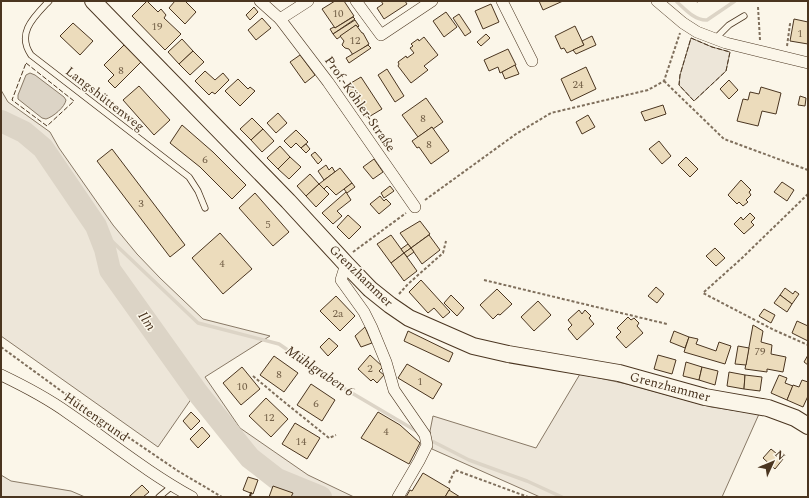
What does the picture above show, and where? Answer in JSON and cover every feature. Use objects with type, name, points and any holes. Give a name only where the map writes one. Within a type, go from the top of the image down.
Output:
[{"type":"main road","name":"Grenzhammer","points":[[93,1],[288,201],[370,289],[390,306],[408,318],[473,346],[508,354],[619,374],[705,397],[768,408],[795,418],[808,426]]},
{"type":"street","name":"Prof.-Köhler-Straße","points":[[260,1],[280,19],[328,82],[415,207]]},
{"type":"street","points":[[280,19],[308,1]]},
{"type":"street","points":[[356,1],[381,35],[432,1]]},
{"type":"street","points":[[502,1],[532,61]]},
{"type":"street","points":[[657,1],[683,23],[697,32],[715,39],[808,62]]},
{"type":"street","points":[[346,264],[341,280],[364,312],[386,362],[394,390],[426,440],[419,461],[398,497]]},
{"type":"street","name":"Hüttengrund","points":[[1,375],[27,388],[67,412],[136,463],[192,497]]},
{"type":"lane","name":"Langshüttenweg","points":[[49,1],[36,15],[26,30],[24,42],[31,55],[189,177],[198,190],[205,208]]},
{"type":"lane","points":[[715,39],[728,25],[744,16]]},
{"type":"lane","points":[[159,497],[172,486]]},
{"type":"path","points":[[758,7],[760,40]]},
{"type":"path","points":[[346,264],[350,254],[516,134],[551,113],[648,90],[664,81],[683,23]]},
{"type":"path","points":[[787,47],[790,24],[793,25]]},
{"type":"path","points":[[664,81],[724,139],[808,170]]},
{"type":"path","points":[[808,194],[741,259],[703,292],[774,330],[808,345]]},
{"type":"path","points":[[390,306],[408,284],[443,253],[446,241]]},
{"type":"path","points":[[484,280],[667,324]]},
{"type":"path","points":[[1,347],[75,401],[171,466],[222,497]]},
{"type":"path","points":[[253,376],[329,438],[336,435]]},
{"type":"path","points":[[448,483],[454,470],[528,497]]},
{"type":"shaded area","points":[[691,38],[712,47],[730,52],[726,71],[694,101],[679,85],[680,75]]},
{"type":"shaded area","points":[[30,73],[35,75],[66,100],[58,111],[46,119],[42,118],[18,99],[18,95],[26,75]]},
{"type":"shaded area","points":[[1,90],[8,102],[50,132],[59,148],[113,225],[137,254],[203,319],[270,336],[205,377],[240,428],[308,475],[354,497],[309,497],[270,478],[252,467],[194,395],[158,447],[1,336]]},
{"type":"shaded area","points":[[580,374],[627,384],[711,407],[759,414],[722,497],[540,497],[432,449],[430,431],[433,416],[536,448]]},
{"type":"shaded area","points":[[1,475],[11,481],[71,491],[85,497],[1,497]]},
{"type":"building","points":[[147,1],[158,12],[161,9],[166,15],[164,18],[181,34],[165,50],[132,16]]},
{"type":"building","points":[[175,1],[185,1],[196,12],[185,24],[169,8]]},
{"type":"building","points":[[335,1],[344,1],[354,16],[335,28],[322,9]]},
{"type":"building","points":[[381,1],[405,1],[407,4],[384,19],[377,8],[383,4]]},
{"type":"building","points":[[539,1],[563,1],[543,10]]},
{"type":"building","points":[[491,4],[499,22],[483,29],[475,11]]},
{"type":"building","points":[[254,7],[258,12],[250,20],[246,15]]},
{"type":"building","points":[[446,12],[457,27],[444,37],[433,21]]},
{"type":"building","points":[[459,14],[471,32],[465,36],[453,18]]},
{"type":"building","points":[[353,17],[355,19],[333,34],[330,29],[335,28]]},
{"type":"building","points":[[262,18],[271,28],[256,40],[248,30]]},
{"type":"building","points":[[794,19],[808,22],[808,44],[790,41]]},
{"type":"building","points":[[355,20],[359,26],[358,27],[356,25],[337,39],[333,34]]},
{"type":"building","points":[[73,23],[93,41],[80,55],[60,36]]},
{"type":"building","points":[[356,25],[363,33],[369,44],[353,55],[349,49],[342,45],[344,41],[340,36]]},
{"type":"building","points":[[575,26],[584,45],[567,53],[564,48],[561,49],[555,36]]},
{"type":"building","points":[[486,34],[490,38],[481,46],[477,42]]},
{"type":"building","points":[[592,36],[596,45],[576,54],[573,50],[584,45],[582,41]]},
{"type":"building","points":[[424,37],[438,55],[424,66],[428,70],[411,83],[398,66],[398,62],[406,56],[407,58],[414,53],[410,48],[413,46],[411,44]]},
{"type":"building","points":[[182,39],[193,51],[179,64],[168,52]]},
{"type":"building","points":[[124,45],[141,62],[115,88],[108,81],[114,75],[104,65]]},
{"type":"building","points":[[368,45],[371,48],[349,63],[346,58]]},
{"type":"building","points":[[508,49],[516,65],[500,73],[498,67],[489,71],[484,60]]},
{"type":"building","points":[[193,51],[204,62],[190,75],[179,64]]},
{"type":"building","points":[[300,55],[315,75],[305,83],[290,62]]},
{"type":"building","points":[[515,65],[519,74],[505,79],[502,72]]},
{"type":"building","points":[[586,67],[596,89],[571,101],[561,79]]},
{"type":"building","points":[[387,69],[404,96],[395,102],[378,75]]},
{"type":"building","points":[[205,71],[215,80],[223,73],[229,80],[215,94],[212,92],[209,95],[195,81]]},
{"type":"building","points":[[361,77],[382,109],[367,118],[346,86]]},
{"type":"building","points":[[238,79],[248,89],[250,87],[255,91],[240,106],[225,91]]},
{"type":"building","points":[[729,80],[738,90],[729,99],[720,89]]},
{"type":"building","points":[[139,86],[170,120],[154,135],[123,100]]},
{"type":"building","points":[[761,87],[781,93],[776,114],[762,111],[758,126],[737,121],[743,99],[748,100],[750,92],[759,94]]},
{"type":"building","points":[[800,96],[806,98],[805,106],[798,105]]},
{"type":"building","points":[[426,98],[443,122],[433,129],[432,127],[418,137],[402,115]]},
{"type":"building","points":[[663,105],[666,114],[645,121],[641,112]]},
{"type":"building","points":[[278,113],[287,123],[276,133],[267,123]]},
{"type":"building","points":[[588,115],[595,127],[582,134],[576,122]]},
{"type":"building","points":[[252,118],[263,129],[251,140],[240,129]]},
{"type":"building","points":[[182,125],[213,152],[246,185],[232,199],[200,167],[170,143]]},
{"type":"building","points":[[432,127],[449,151],[431,164],[419,147],[417,148],[412,141]]},
{"type":"building","points":[[263,129],[274,141],[262,152],[251,140]]},
{"type":"building","points":[[296,130],[308,142],[301,148],[296,143],[291,148],[284,141]]},
{"type":"building","points":[[659,141],[671,156],[662,164],[649,149]]},
{"type":"building","points":[[306,144],[310,149],[306,153],[301,148]]},
{"type":"building","points":[[280,146],[290,157],[278,169],[267,158]]},
{"type":"building","points":[[112,149],[185,245],[170,257],[97,161]]},
{"type":"building","points":[[315,152],[322,160],[318,164],[311,155]]},
{"type":"building","points":[[290,157],[301,167],[289,179],[278,169]]},
{"type":"building","points":[[686,157],[698,169],[690,177],[678,165]]},
{"type":"building","points":[[374,159],[383,172],[373,179],[363,167]]},
{"type":"building","points":[[326,165],[329,170],[332,167],[335,172],[324,180],[318,171]]},
{"type":"building","points":[[340,168],[352,183],[336,195],[327,186],[324,189],[319,184]]},
{"type":"building","points":[[310,174],[319,184],[306,196],[297,186]]},
{"type":"building","points":[[741,180],[751,190],[749,192],[751,195],[746,200],[748,202],[743,206],[739,202],[737,204],[728,195]]},
{"type":"building","points":[[782,182],[794,190],[787,201],[774,192]]},
{"type":"building","points":[[352,183],[355,187],[347,193],[344,189]]},
{"type":"building","points":[[319,184],[329,194],[316,207],[306,196]]},
{"type":"building","points":[[390,186],[394,191],[384,198],[381,193]]},
{"type":"building","points":[[346,192],[351,200],[337,211],[342,216],[333,224],[322,213]]},
{"type":"building","points":[[255,193],[289,232],[273,246],[239,208]]},
{"type":"building","points":[[380,196],[384,201],[386,199],[391,204],[379,214],[370,204]]},
{"type":"building","points":[[750,213],[755,218],[751,222],[754,225],[744,234],[734,224],[741,217],[743,220]]},
{"type":"building","points":[[348,215],[361,227],[349,239],[337,227]]},
{"type":"building","points":[[420,221],[430,234],[411,248],[400,233]]},
{"type":"building","points":[[220,233],[252,269],[223,294],[192,258]]},
{"type":"building","points":[[391,235],[404,253],[391,263],[377,244]]},
{"type":"building","points":[[429,235],[440,250],[422,264],[411,248]]},
{"type":"building","points":[[408,244],[411,248],[404,253],[401,249]]},
{"type":"building","points":[[411,248],[414,252],[407,257],[404,253]]},
{"type":"building","points":[[715,248],[725,258],[716,266],[706,256]]},
{"type":"building","points":[[404,253],[417,271],[404,281],[391,263]]},
{"type":"building","points":[[421,280],[450,312],[443,318],[434,308],[428,313],[409,292]]},
{"type":"building","points":[[656,287],[664,294],[657,303],[648,296]]},
{"type":"building","points":[[785,288],[793,294],[795,291],[799,294],[792,304],[780,295]]},
{"type":"building","points":[[497,289],[512,304],[493,319],[480,305]]},
{"type":"building","points":[[451,295],[464,308],[457,316],[444,303]]},
{"type":"building","points":[[780,295],[792,304],[787,312],[774,303]]},
{"type":"building","points":[[336,296],[355,316],[340,331],[320,311]]},
{"type":"building","points":[[538,301],[551,315],[534,331],[521,317]]},
{"type":"building","points":[[764,309],[775,315],[771,323],[759,316]]},
{"type":"building","points":[[579,310],[582,314],[585,310],[591,316],[589,318],[594,324],[577,340],[568,329],[572,325],[568,320]]},
{"type":"building","points":[[628,317],[631,320],[634,318],[639,323],[637,326],[643,333],[626,348],[616,337],[621,332],[617,328]]},
{"type":"building","points":[[797,321],[808,326],[808,341],[792,333]]},
{"type":"building","points":[[753,325],[763,331],[761,342],[772,345],[771,354],[786,357],[783,372],[767,369],[767,372],[745,369]]},
{"type":"building","points":[[365,327],[372,343],[361,347],[355,336]]},
{"type":"building","points":[[408,331],[453,353],[449,362],[404,341]]},
{"type":"building","points":[[674,331],[689,337],[685,348],[670,342]]},
{"type":"building","points":[[689,337],[698,339],[696,344],[716,351],[719,342],[731,346],[725,364],[684,352]]},
{"type":"building","points":[[329,338],[338,346],[328,356],[320,347]]},
{"type":"building","points":[[738,346],[749,348],[746,365],[735,364]]},
{"type":"building","points":[[370,355],[383,367],[379,371],[384,375],[377,383],[373,379],[371,381],[358,369]]},
{"type":"building","points":[[658,355],[676,360],[672,374],[654,369]]},
{"type":"building","points":[[808,355],[808,365],[804,362]]},
{"type":"building","points":[[274,356],[298,373],[284,392],[260,375]]},
{"type":"building","points":[[686,362],[702,367],[699,380],[683,376]]},
{"type":"building","points":[[407,364],[442,384],[433,399],[398,378]]},
{"type":"building","points":[[242,367],[260,389],[241,405],[223,383]]},
{"type":"building","points":[[702,367],[718,371],[715,385],[699,380]]},
{"type":"building","points":[[729,372],[745,375],[744,389],[727,386]]},
{"type":"building","points":[[745,375],[762,377],[760,391],[744,389]]},
{"type":"building","points":[[779,375],[787,378],[785,383],[793,386],[787,400],[771,393]]},
{"type":"building","points":[[802,380],[808,382],[808,396],[803,407],[787,400],[793,385],[799,387]]},
{"type":"building","points":[[311,384],[335,400],[322,421],[297,405]]},
{"type":"building","points":[[266,398],[288,419],[271,437],[249,416]]},
{"type":"building","points":[[191,412],[200,421],[191,430],[183,421]]},
{"type":"building","points":[[378,412],[400,425],[420,443],[409,464],[361,438]]},
{"type":"building","points":[[295,423],[320,438],[307,459],[282,444]]},
{"type":"building","points":[[202,427],[210,436],[198,448],[190,439]]},
{"type":"building","points":[[771,449],[783,459],[775,469],[763,458]]},
{"type":"building","points":[[423,473],[450,489],[445,497],[406,497],[410,490],[412,491]]},
{"type":"building","points":[[248,477],[258,480],[253,494],[243,490]]},
{"type":"building","points":[[142,485],[149,492],[143,497],[130,496]]},
{"type":"building","points":[[273,486],[293,493],[291,497],[269,497]]},
{"type":"building","points":[[449,490],[460,497],[445,497]]},
{"type":"waterway","points":[[677,2],[694,17],[707,20],[735,1]]},
{"type":"waterway","name":"Ilm","points":[[1,121],[24,132],[43,148],[96,226],[105,249],[110,270],[197,392],[250,458],[277,479],[321,497]]},
{"type":"waterway","name":"Mühlgraben 6","points":[[96,226],[198,323],[279,344],[340,386],[418,432]]},
{"type":"waterway","name":"Mühlgraben 6","points":[[428,439],[469,460],[527,481],[562,497]]},
{"type":"fence","points":[[691,38],[712,47],[730,52],[726,71],[694,101],[679,85],[680,75],[691,38]]},
{"type":"fence","points":[[26,63],[74,101],[47,126],[12,100],[26,63]]},
{"type":"wall","points":[[251,493],[250,496],[252,497]]}]
